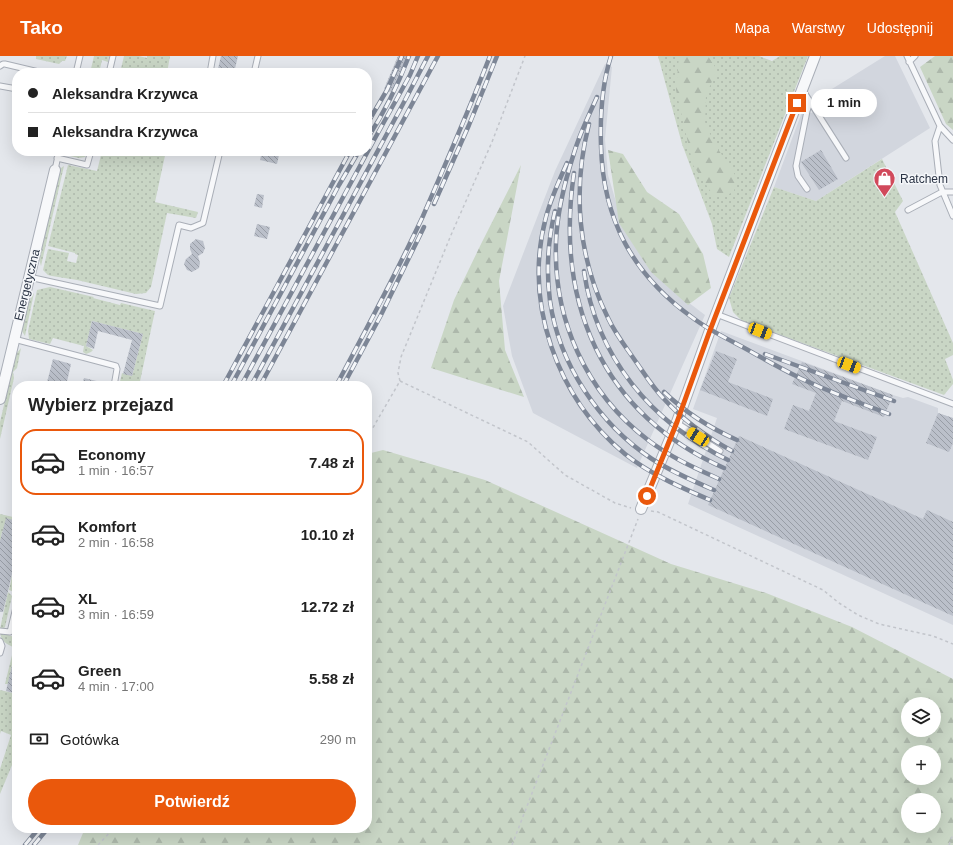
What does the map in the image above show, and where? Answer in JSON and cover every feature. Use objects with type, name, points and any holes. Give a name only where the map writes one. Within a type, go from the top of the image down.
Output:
[{"type":"street","points":[[641,509],[676,423],[716,314],[815,56]]},
{"type":"street","name":"Energetyczna","points":[[0,400],[55,170]]},
{"type":"lane","points":[[77,68],[80,56]]},
{"type":"lane","points":[[110,68],[113,56]]},
{"type":"lane","points":[[211,68],[213,56]]},
{"type":"lane","points":[[255,68],[258,56]]},
{"type":"lane","points":[[907,56],[940,126],[953,140]]},
{"type":"lane","points":[[909,62],[915,56]]},
{"type":"lane","points":[[0,66],[5,64],[22,68]]},
{"type":"lane","points":[[0,86],[12,88]]},
{"type":"lane","points":[[802,88],[846,158]]},
{"type":"lane","points":[[807,189],[798,176],[796,166],[807,110],[810,102]]},
{"type":"lane","points":[[940,126],[935,141],[940,185],[953,216]]},
{"type":"lane","points":[[55,170],[57,158],[87,165],[90,156]]},
{"type":"lane","points":[[29,277],[160,306],[179,225],[191,228],[203,223],[219,156]]},
{"type":"lane","points":[[908,210],[942,192],[953,192]]},
{"type":"lane","points":[[716,314],[953,403]]},
{"type":"lane","points":[[14,339],[116,366],[117,369],[115,381]]},
{"type":"lane","points":[[676,423],[720,451]]},
{"type":"lane","points":[[0,631],[10,632],[12,624]]},
{"type":"lane","points":[[0,641],[2,646],[0,653]]},
{"type":"path","points":[[372,429],[400,381],[398,373],[401,357],[451,235],[492,142],[525,56]]},
{"type":"path","points":[[400,381],[528,442],[566,474],[615,503],[628,508],[658,512],[823,590],[839,603],[858,615],[879,624],[933,636],[953,644]]},
{"type":"path","points":[[512,845],[641,509]]},
{"type":"path","points":[[98,845],[109,833]]},
{"type":"path","points":[[949,845],[953,834]]},
{"type":"shaded area","points":[[885,56],[895,56],[930,128],[816,201],[774,187],[802,112],[812,113],[819,97]]},
{"type":"shaded area","points":[[605,64],[612,67],[605,139],[608,175],[622,222],[672,290],[705,315],[637,468],[533,413],[512,356],[503,306],[555,171]]},
{"type":"shaded area","points":[[721,331],[893,395],[903,398],[908,397],[938,408],[938,413],[953,418],[953,625],[688,504],[717,418],[693,409]]},
{"type":"green space","points":[[36,56],[67,56],[65,61],[62,61],[59,64],[36,59]]},
{"type":"green space","points":[[94,56],[109,56],[108,62],[102,60],[100,68],[91,68]]},
{"type":"green space","points":[[124,56],[139,56],[147,58],[147,56],[170,56],[168,68],[121,68]]},
{"type":"green space","points":[[658,56],[759,56],[772,61],[780,56],[808,56],[729,257],[717,249],[712,224],[682,144]]},
{"type":"green space","points":[[679,56],[708,56],[717,70],[706,95],[705,122],[714,143],[737,178],[734,191],[726,196],[713,195],[693,165],[676,90]]},
{"type":"green space","points":[[935,56],[953,56],[953,130],[946,124],[920,67]]},
{"type":"green space","points":[[608,150],[623,154],[647,192],[679,214],[703,254],[711,288],[688,305],[651,272],[619,223]]},
{"type":"green space","points":[[70,156],[86,156],[79,158]]},
{"type":"green space","points":[[101,156],[165,156],[155,202],[198,212],[196,218],[167,213],[151,287],[146,293],[136,294],[77,280],[52,276],[48,275],[43,270],[48,249],[69,253],[67,261],[76,263],[78,255],[48,246],[68,165],[97,171]]},
{"type":"green space","points":[[882,159],[903,201],[895,212],[953,343],[953,355],[945,359],[953,380],[953,384],[944,395],[742,321],[733,312],[729,298],[774,187],[816,201]]},
{"type":"green space","points":[[521,165],[499,281],[505,350],[524,397],[431,368],[454,300]]},
{"type":"green space","points":[[64,166],[41,266],[39,259],[59,173],[61,168]]},
{"type":"green space","points":[[50,287],[94,297],[93,298],[120,305],[121,303],[155,311],[140,381],[120,381],[122,373],[132,376],[143,334],[92,321],[86,346],[93,350],[86,354],[83,352],[84,346],[53,338],[50,344],[29,339],[28,331],[37,290]]},
{"type":"green space","points":[[34,293],[25,336],[22,331],[22,326],[28,305]]},
{"type":"green space","points":[[21,348],[17,368],[13,372],[14,378],[12,381],[0,439],[0,422],[16,354]]},
{"type":"green space","points":[[383,450],[485,480],[671,564],[766,593],[852,627],[953,679],[953,845],[78,845],[83,833],[372,833],[372,453]]},
{"type":"green space","points":[[0,514],[12,517],[12,521],[2,532],[0,545]]},
{"type":"green space","points":[[12,576],[12,591],[9,590]]},
{"type":"green space","points":[[8,592],[12,596],[5,627],[0,629]]},
{"type":"green space","points":[[0,633],[12,636],[12,646],[5,642]]},
{"type":"green space","points":[[12,655],[12,665],[8,684],[5,684]]},
{"type":"green space","points":[[0,690],[12,693],[12,765],[0,794],[0,769],[11,735],[1,731],[0,734]]},
{"type":"building","points":[[221,56],[238,56],[235,68],[218,68]]},
{"type":"building","points":[[398,56],[407,56],[391,92],[384,89]]},
{"type":"building","points":[[821,150],[838,179],[819,190],[801,162]]},
{"type":"building","points":[[261,156],[279,156],[277,164],[260,160]]},
{"type":"building","points":[[257,194],[264,195],[262,208],[254,206]]},
{"type":"building","points":[[257,224],[270,227],[267,239],[254,236]]},
{"type":"building","points":[[196,239],[203,241],[205,248],[203,253],[198,256],[200,263],[199,268],[192,272],[187,270],[184,264],[186,259],[192,254],[190,244]]},
{"type":"building","points":[[92,321],[143,334],[132,376],[123,374],[132,340],[98,331],[94,349],[86,346]]},
{"type":"building","points":[[716,351],[737,359],[728,382],[773,399],[767,416],[700,390]]},
{"type":"building","points":[[53,359],[71,364],[67,381],[47,381]]},
{"type":"building","points":[[802,362],[893,395],[884,417],[842,401],[834,421],[877,437],[868,460],[784,429],[793,405],[809,411],[816,393],[792,384]]},
{"type":"building","points":[[84,378],[97,381],[83,381]]},
{"type":"building","points":[[938,413],[953,418],[953,443],[949,452],[926,443]]},
{"type":"building","points":[[739,436],[923,519],[927,510],[953,522],[953,616],[708,505]]},
{"type":"building","points":[[6,518],[12,520],[12,574],[3,612],[0,612],[0,541]]},
{"type":"building","points":[[12,666],[12,693],[6,691]]},
{"type":"railway","points":[[372,116],[387,90],[402,56]]},
{"type":"railway","points":[[372,131],[390,99],[409,56]]},
{"type":"railway","points":[[372,144],[410,75],[418,56]]},
{"type":"railway","points":[[254,381],[428,56]]},
{"type":"railway","points":[[263,381],[438,56]]},
{"type":"railway","points":[[339,381],[392,281],[423,216],[490,56]]},
{"type":"railway","points":[[434,204],[469,125],[497,56]]},
{"type":"railway","points":[[611,56],[601,112],[603,173],[615,222],[625,244],[638,264],[672,301],[693,318],[713,331],[778,367],[807,381],[889,414]]},
{"type":"railway","points":[[597,97],[574,153],[558,219],[556,242],[557,271],[560,299],[567,326],[591,377],[607,400],[626,421],[665,452],[719,479]]},
{"type":"railway","points":[[589,124],[581,174],[581,223],[584,248],[590,272],[608,318],[617,334],[649,380],[672,408],[688,422],[732,451]]},
{"type":"railway","points":[[226,381],[347,156]]},
{"type":"railway","points":[[234,381],[356,156]]},
{"type":"railway","points":[[244,381],[365,156]]},
{"type":"railway","points":[[567,163],[546,217],[540,250],[539,282],[543,315],[551,347],[564,377],[581,405],[601,431],[625,454],[645,468],[710,500]]},
{"type":"railway","points":[[574,173],[570,220],[572,266],[581,309],[596,348],[617,385],[646,417],[681,445],[724,468]]},
{"type":"railway","points":[[555,211],[548,256],[550,301],[562,347],[572,369],[584,390],[599,410],[633,445],[667,468],[714,490]]},
{"type":"railway","points":[[346,381],[381,315],[424,227]]},
{"type":"railway","points":[[584,271],[591,302],[601,332],[615,359],[632,384],[652,407],[675,427],[700,445],[728,460]]},
{"type":"railway","points":[[765,354],[894,401]]},
{"type":"railway","points":[[664,392],[681,407],[699,419],[737,440]]},
{"type":"railway","points":[[25,845],[35,833]]},
{"type":"railway","points":[[34,845],[44,833]]},
{"type":"place","name":"Ratchem","points":[[884,198]]},
{"type":"route","points":[[647,496],[677,422],[709,333],[797,103]]}]
